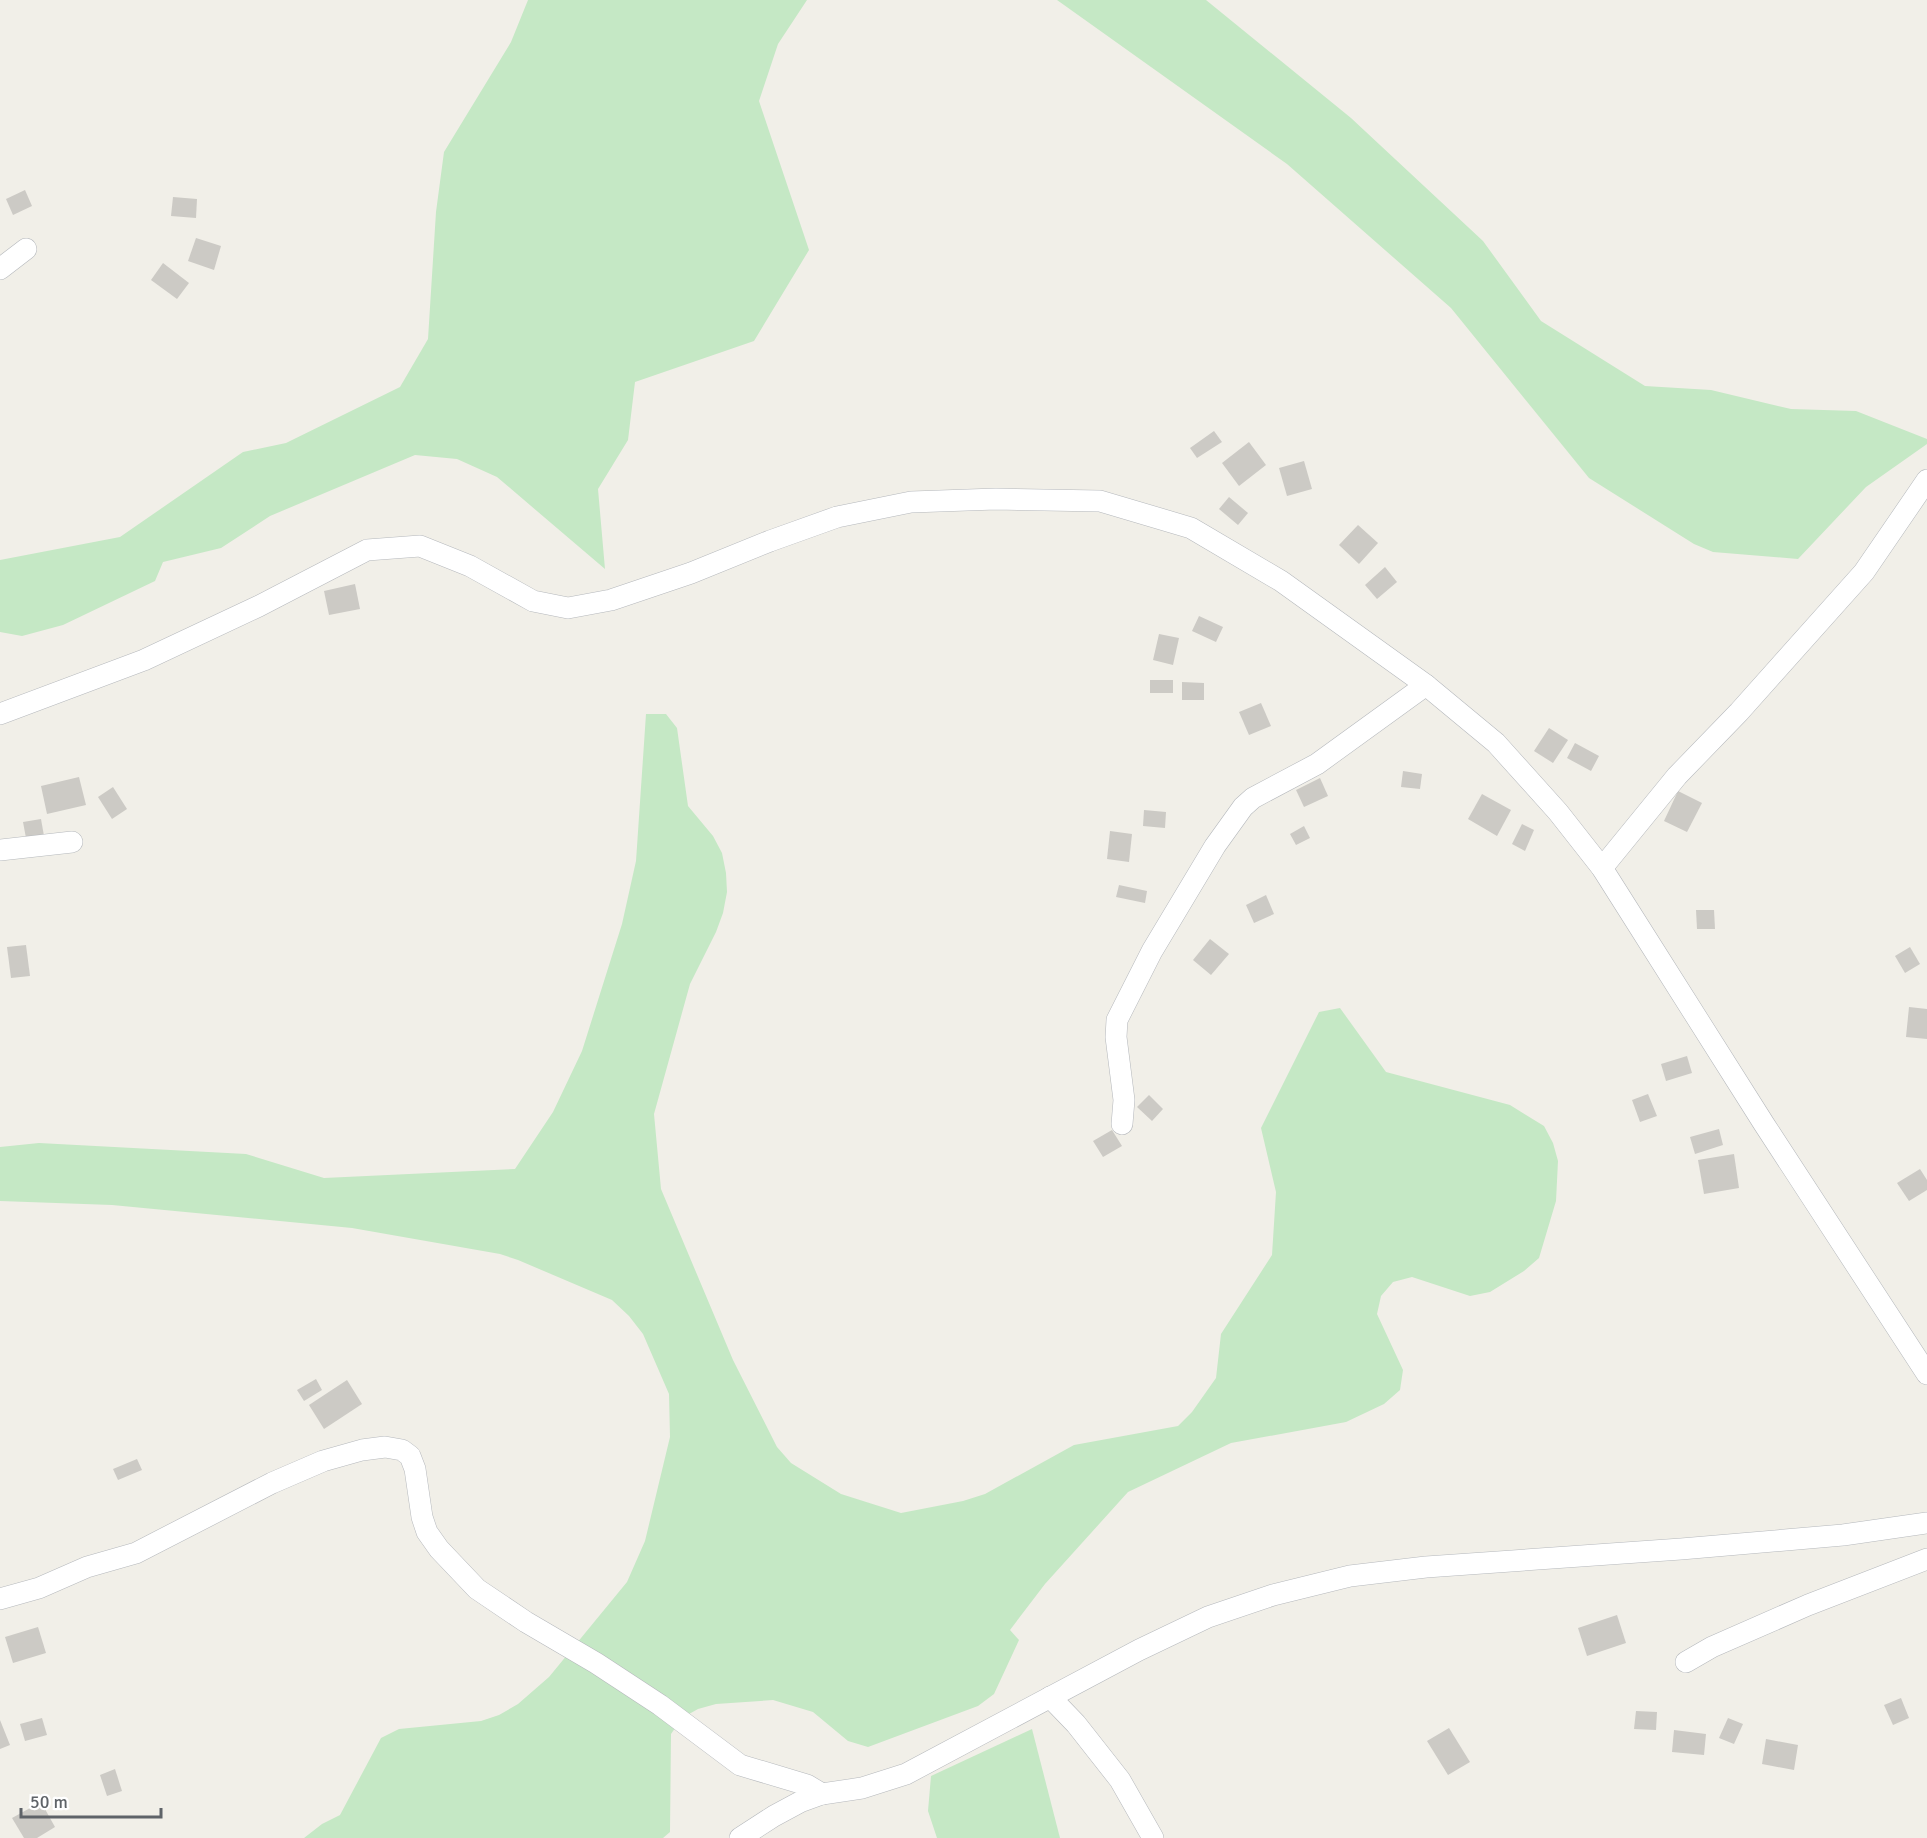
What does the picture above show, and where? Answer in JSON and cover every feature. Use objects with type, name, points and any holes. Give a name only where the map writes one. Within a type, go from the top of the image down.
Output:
[{"type":"street","points":[[0,269],[26,249]]},
{"type":"street","points":[[1602,868],[1677,776],[1864,572],[1927,480]]},
{"type":"street","points":[[0,714],[144,660],[259,606],[367,550],[420,546],[470,566],[533,601],[568,608],[611,600],[691,573],[837,517],[911,502],[996,499],[1100,501],[1191,528],[1281,581],[1426,685],[1496,744],[1558,812],[1602,868],[1764,1124],[1927,1374]]},
{"type":"street","points":[[1122,1124],[1124,1100],[1116,1037],[1117,1020],[1152,951],[1215,846],[1243,807],[1253,798],[1317,764],[1426,685]]},
{"type":"street","points":[[0,850],[72,842]]},
{"type":"street","points":[[0,1599],[39,1588],[87,1567],[136,1553],[272,1483],[323,1461],[362,1450],[386,1447],[402,1450],[410,1456],[415,1469],[422,1517],[427,1532],[439,1550],[477,1589],[660,1705],[740,1765],[807,1785],[822,1794]]},
{"type":"street","points":[[740,1838],[774,1815],[800,1802],[822,1794],[862,1788],[906,1774],[1139,1650],[1208,1617],[1273,1595],[1350,1576],[1426,1567],[1843,1535],[1927,1523]]},
{"type":"street","points":[[1686,1662],[1712,1647],[1808,1605],[1927,1559]]},
{"type":"street","points":[[1050,1697],[1076,1724],[1120,1780],[1153,1838]]},
{"type":"green space","points":[[528,0],[807,0],[778,44],[759,101],[809,250],[754,341],[635,382],[628,440],[598,489],[605,569],[497,477],[457,459],[415,455],[270,516],[221,548],[163,562],[155,581],[63,625],[22,636],[0,632],[0,560],[120,537],[243,452],[286,443],[400,387],[428,339],[436,212],[444,152],[511,42]]},
{"type":"green space","points":[[1057,0],[1206,0],[1351,118],[1483,241],[1541,321],[1645,386],[1711,390],[1791,409],[1856,411],[1927,439],[1927,444],[1866,487],[1798,559],[1713,552],[1694,544],[1589,478],[1451,308],[1287,164]]},
{"type":"green space","points":[[646,714],[666,714],[677,728],[688,806],[713,836],[722,853],[727,892],[716,932],[690,984],[654,1114],[661,1189],[733,1360],[777,1447],[791,1463],[841,1494],[901,1513],[963,1501],[985,1494],[1074,1445],[1178,1426],[1192,1412],[1216,1378],[1221,1334],[1272,1255],[1276,1192],[1261,1128],[1319,1012],[1340,1008],[1386,1072],[1510,1105],[1544,1126],[1553,1143],[1558,1161],[1556,1201],[1539,1258],[1524,1271],[1490,1292],[1470,1296],[1412,1277],[1393,1282],[1381,1296],[1377,1314],[1403,1370],[1400,1390],[1384,1404],[1346,1422],[1231,1443],[1128,1492],[1045,1584],[1010,1630],[1019,1640],[994,1694],[978,1706],[868,1747],[848,1741],[813,1712],[773,1700],[716,1704],[698,1709],[682,1718],[671,1734],[670,1832],[663,1838],[304,1838],[322,1824],[340,1815],[381,1738],[399,1729],[481,1721],[499,1715],[518,1704],[549,1677],[627,1582],[645,1541],[670,1437],[669,1394],[643,1334],[612,1300],[500,1254],[352,1228],[112,1205],[0,1201],[0,1147],[39,1143],[246,1154],[324,1178],[515,1169],[553,1112],[582,1051],[622,924],[636,861]]},
{"type":"green space","points":[[1032,1729],[1060,1838],[937,1838],[928,1811],[931,1776]]},
{"type":"building","points":[[25,190],[32,206],[13,215],[6,199]]},
{"type":"building","points":[[173,197],[197,199],[196,218],[171,216]]},
{"type":"building","points":[[196,238],[221,246],[214,270],[188,261]]},
{"type":"building","points":[[163,263],[189,283],[177,299],[151,280]]},
{"type":"building","points":[[1214,431],[1222,442],[1197,458],[1190,448]]},
{"type":"building","points":[[1249,442],[1266,465],[1239,486],[1222,463]]},
{"type":"building","points":[[1304,461],[1312,489],[1287,496],[1279,468]]},
{"type":"building","points":[[1229,497],[1248,513],[1238,525],[1219,509]]},
{"type":"building","points":[[1358,525],[1378,543],[1359,564],[1339,545]]},
{"type":"building","points":[[1385,567],[1397,582],[1377,599],[1365,585]]},
{"type":"building","points":[[355,584],[360,609],[329,615],[324,591]]},
{"type":"building","points":[[1199,616],[1223,627],[1216,642],[1192,631]]},
{"type":"building","points":[[1159,634],[1179,638],[1173,665],[1153,660]]},
{"type":"building","points":[[1150,680],[1173,680],[1173,693],[1150,693]]},
{"type":"building","points":[[1182,682],[1204,683],[1204,700],[1182,700]]},
{"type":"building","points":[[1261,703],[1271,726],[1249,735],[1239,712]]},
{"type":"building","points":[[1549,728],[1568,740],[1553,763],[1534,751]]},
{"type":"building","points":[[1575,743],[1599,756],[1591,771],[1567,758]]},
{"type":"building","points":[[1403,771],[1422,774],[1420,789],[1401,787]]},
{"type":"building","points":[[79,777],[86,805],[47,814],[41,786]]},
{"type":"building","points":[[1320,778],[1328,796],[1304,807],[1296,790]]},
{"type":"building","points":[[113,787],[127,809],[112,819],[98,797]]},
{"type":"building","points":[[1678,791],[1702,803],[1687,832],[1664,821]]},
{"type":"building","points":[[1482,794],[1511,810],[1497,836],[1468,819]]},
{"type":"building","points":[[1144,810],[1166,812],[1165,828],[1143,826]]},
{"type":"building","points":[[41,819],[44,836],[26,838],[23,822]]},
{"type":"building","points":[[1522,824],[1534,830],[1525,851],[1512,844]]},
{"type":"building","points":[[1304,826],[1310,838],[1296,845],[1290,834]]},
{"type":"building","points":[[1110,831],[1132,834],[1129,862],[1107,859]]},
{"type":"building","points":[[1119,885],[1147,891],[1145,903],[1116,897]]},
{"type":"building","points":[[1266,895],[1274,914],[1254,923],[1246,905]]},
{"type":"building","points":[[1696,910],[1714,910],[1715,929],[1697,929]]},
{"type":"building","points":[[1210,939],[1229,954],[1211,975],[1193,960]]},
{"type":"building","points":[[26,945],[30,976],[11,978],[7,947]]},
{"type":"building","points":[[1910,947],[1920,964],[1905,973],[1895,956]]},
{"type":"building","points":[[1909,1007],[1927,1009],[1927,1039],[1906,1037]]},
{"type":"building","points":[[1687,1056],[1692,1073],[1666,1081],[1661,1064]]},
{"type":"building","points":[[1648,1094],[1657,1116],[1640,1122],[1632,1100]]},
{"type":"building","points":[[1149,1095],[1163,1109],[1152,1121],[1137,1107]]},
{"type":"building","points":[[1719,1129],[1723,1145],[1695,1154],[1690,1137]]},
{"type":"building","points":[[1112,1130],[1122,1146],[1103,1157],[1093,1141]]},
{"type":"building","points":[[1734,1154],[1739,1188],[1704,1194],[1698,1160]]},
{"type":"building","points":[[1920,1169],[1927,1180],[1927,1190],[1909,1201],[1897,1183]]},
{"type":"building","points":[[316,1379],[322,1390],[304,1401],[297,1390]]},
{"type":"building","points":[[347,1380],[362,1404],[324,1429],[309,1405]]},
{"type":"building","points":[[137,1459],[142,1470],[118,1480],[113,1469]]},
{"type":"building","points":[[1617,1615],[1626,1643],[1587,1656],[1578,1628]]},
{"type":"building","points":[[38,1627],[46,1653],[13,1663],[5,1637]]},
{"type":"building","points":[[1901,1698],[1909,1718],[1893,1725],[1884,1705]]},
{"type":"building","points":[[1636,1711],[1657,1712],[1656,1730],[1634,1729]]},
{"type":"building","points":[[42,1718],[47,1735],[25,1741],[20,1724]]},
{"type":"building","points":[[1728,1718],[1743,1724],[1734,1744],[1719,1738]]},
{"type":"building","points":[[0,1720],[10,1745],[0,1749]]},
{"type":"building","points":[[1449,1728],[1470,1762],[1448,1775],[1427,1741]]},
{"type":"building","points":[[1674,1730],[1706,1734],[1704,1755],[1672,1752]]},
{"type":"building","points":[[1766,1739],[1798,1745],[1794,1770],[1762,1764]]},
{"type":"building","points":[[115,1769],[122,1791],[107,1796],[100,1775]]},
{"type":"building","points":[[41,1802],[55,1827],[37,1838],[24,1838],[12,1818]]}]
